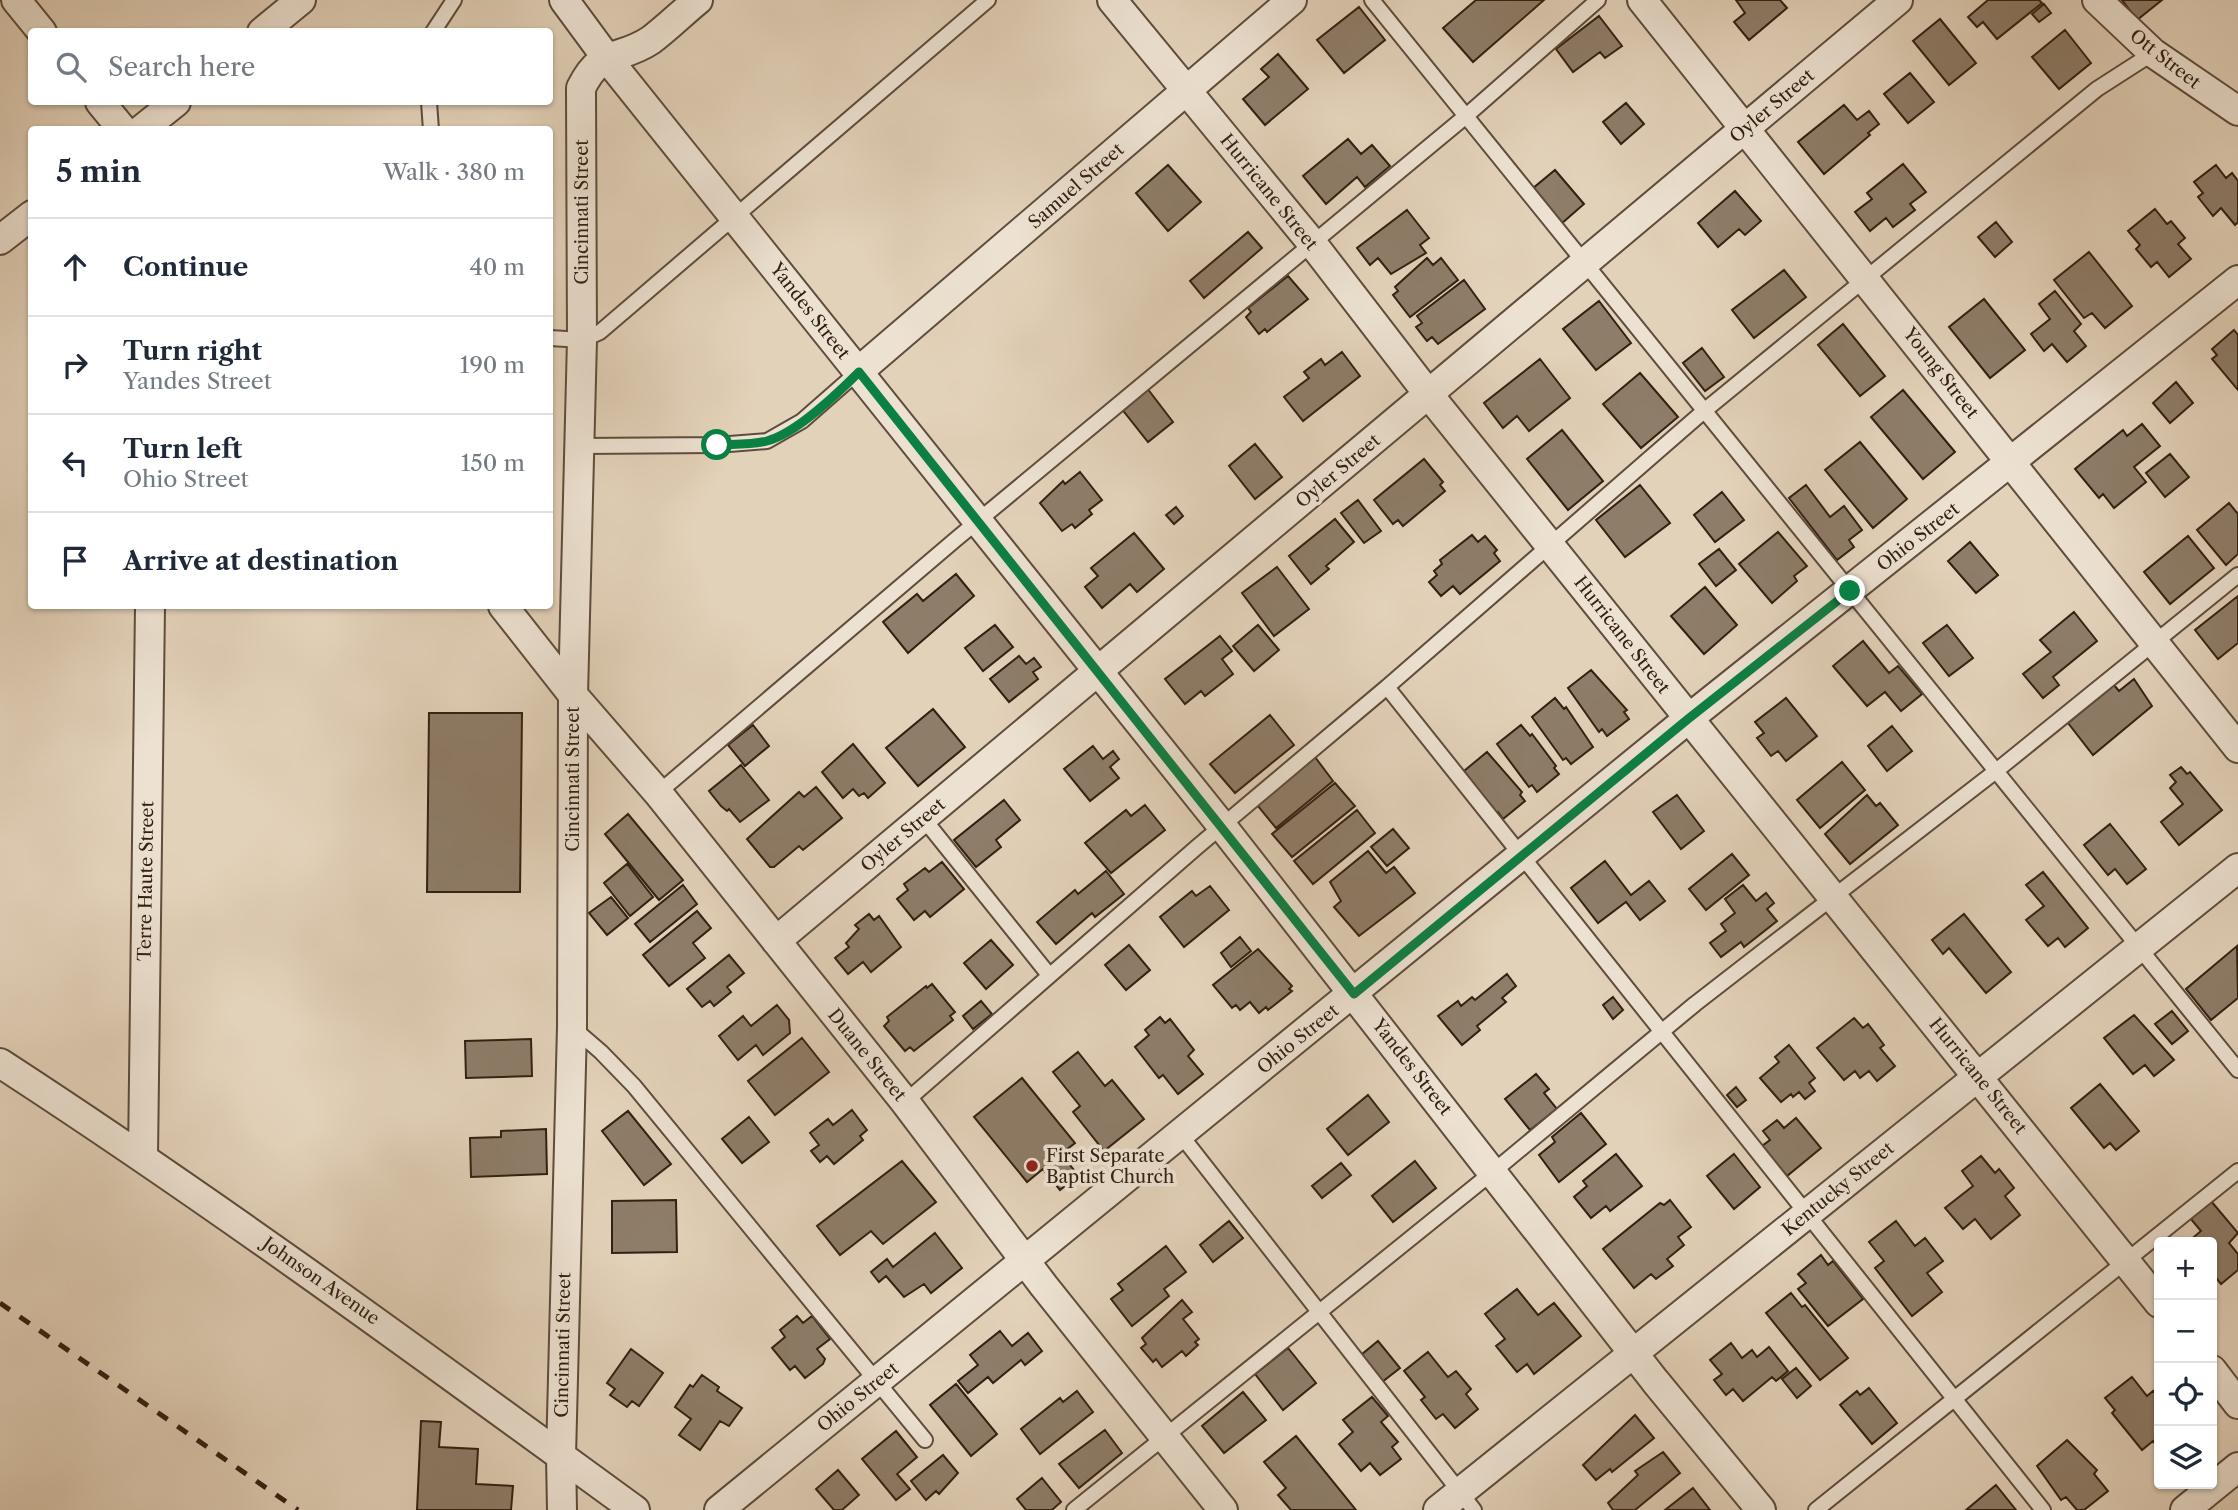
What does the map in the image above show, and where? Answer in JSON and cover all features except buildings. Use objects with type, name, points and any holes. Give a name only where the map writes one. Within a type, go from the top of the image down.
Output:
[{"type":"street","points":[[16,0],[39,28]]},
{"type":"street","points":[[267,28],[302,0]]},
{"type":"street","name":"Yandes Street","points":[[564,0],[606,57],[1222,826],[1494,1171],[1634,1354],[1761,1510]]},
{"type":"street","points":[[606,57],[630,53],[698,0]]},
{"type":"street","name":"Hurricane Street","points":[[1112,0],[1312,243],[1429,395],[2157,1300]]},
{"type":"street","name":"Samuel Street","points":[[859,372],[1292,0]]},
{"type":"street","name":"Young Street","points":[[1642,0],[2238,748]]},
{"type":"street","name":"Ott Street","points":[[2098,0],[2153,54],[2238,111]]},
{"type":"street","name":"Oyler Street","points":[[776,941],[1586,264],[1744,130],[1886,4]]},
{"type":"street","name":"Cincinnati Street","points":[[562,1510],[561,1456],[572,1027],[573,695],[582,340],[581,88],[591,68],[606,57]]},
{"type":"street","points":[[102,105],[120,126]]},
{"type":"street","points":[[146,126],[172,105]]},
{"type":"street","points":[[0,240],[28,218]]},
{"type":"street","name":"Ohio Street","points":[[719,1510],[1180,1133],[1521,859],[1688,719],[2238,280]]},
{"type":"street","name":"Terre Haute Street","points":[[143,1156],[150,609]]},
{"type":"street","name":"Duane Street","points":[[505,609],[573,695],[658,793],[905,1102],[1024,1260],[1223,1510]]},
{"type":"street","name":"Kentucky Street","points":[[1457,1504],[1634,1354],[2238,868]]},
{"type":"street","name":"Johnson Avenue","points":[[0,1063],[143,1156],[398,1336],[635,1510]]},
{"type":"street","points":[[2217,1377],[2238,1404]]},
{"type":"street","points":[[2185,1510],[2238,1467]]},
{"type":"lane","points":[[436,28],[454,0]]},
{"type":"lane","points":[[553,338],[582,340],[600,332],[988,0]]},
{"type":"lane","points":[[1371,0],[2238,1070]]},
{"type":"lane","points":[[658,793],[978,521],[1466,116],[1598,0]]},
{"type":"lane","points":[[905,1102],[1704,411],[2097,89],[2153,54]]},
{"type":"lane","points":[[429,105],[431,126]]},
{"type":"lane","points":[[580,446],[717,445],[767,441],[802,421],[859,372]]},
{"type":"lane","points":[[1074,1510],[1494,1171],[1660,1033],[1996,771],[2238,575]]},
{"type":"lane","points":[[1387,687],[1521,859],[2043,1510]]},
{"type":"lane","points":[[923,818],[1049,975]]},
{"type":"lane","points":[[572,1027],[634,1086],[925,1440]]},
{"type":"lane","points":[[1180,1133],[1319,1310],[1457,1504]]},
{"type":"lane","points":[[1816,1510],[2238,1171]]},
{"type":"railway","points":[[0,1303],[298,1510]]},
{"type":"place","name":"First Separate Baptist Church","points":[[1032,1166]]},
{"type":"route","points":[[717,445],[767,441],[780,435],[839,392],[859,372],[1354,994],[1688,719],[1850,591]]}]
